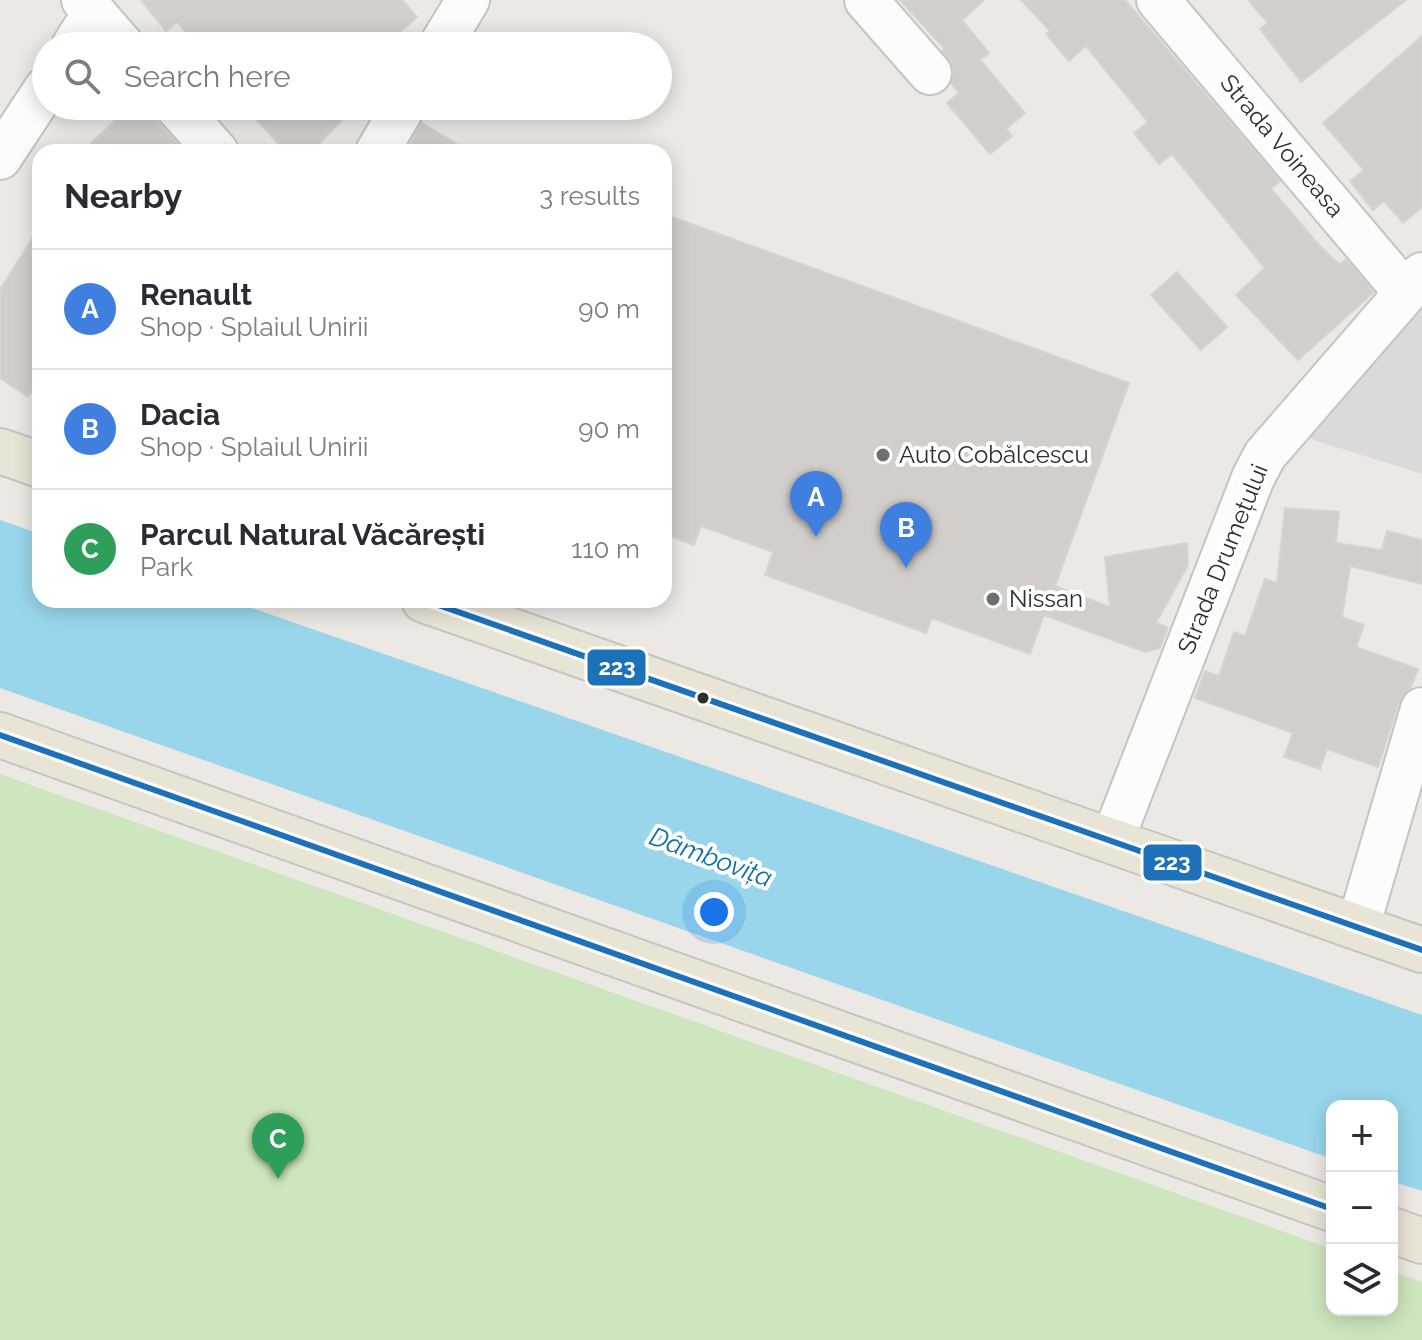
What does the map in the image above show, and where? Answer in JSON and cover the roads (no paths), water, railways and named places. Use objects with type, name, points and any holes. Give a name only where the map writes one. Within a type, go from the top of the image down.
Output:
[{"type":"main road","points":[[0,451],[32,462]]},
{"type":"main road","points":[[447,608],[1422,950]]},
{"type":"main road","points":[[0,735],[1326,1207]]},
{"type":"main road","points":[[1398,1232],[1422,1241]]},
{"type":"street","points":[[866,0],[930,73]]},
{"type":"street","name":"Strada Voineasa","points":[[1158,0],[1414,283]]},
{"type":"street","points":[[83,20],[101,32]]},
{"type":"street","points":[[0,158],[32,109]]},
{"type":"street","points":[[188,120],[210,144]]},
{"type":"street","points":[[382,144],[396,120]]},
{"type":"street","name":"Strada Drumețului","points":[[1112,841],[1253,478],[1284,430],[1414,283]]},
{"type":"street","points":[[1358,927],[1422,709]]},
{"type":"water","name":"Dâmbovița","points":[[0,520],[32,531],[32,608],[252,608],[1422,1015],[1422,1191],[1398,1183],[1398,1100],[1326,1100],[1326,1157],[0,688]]},
{"type":"place","name":"Auto Cobălcescu","points":[[883,455]]},
{"type":"place","name":"Renault","points":[[816,537]]},
{"type":"place","name":"Dacia","points":[[906,568]]},
{"type":"place","name":"Nissan","points":[[993,599]]},
{"type":"place","name":"Parcul Natural Văcărești","points":[[278,1179]]}]
